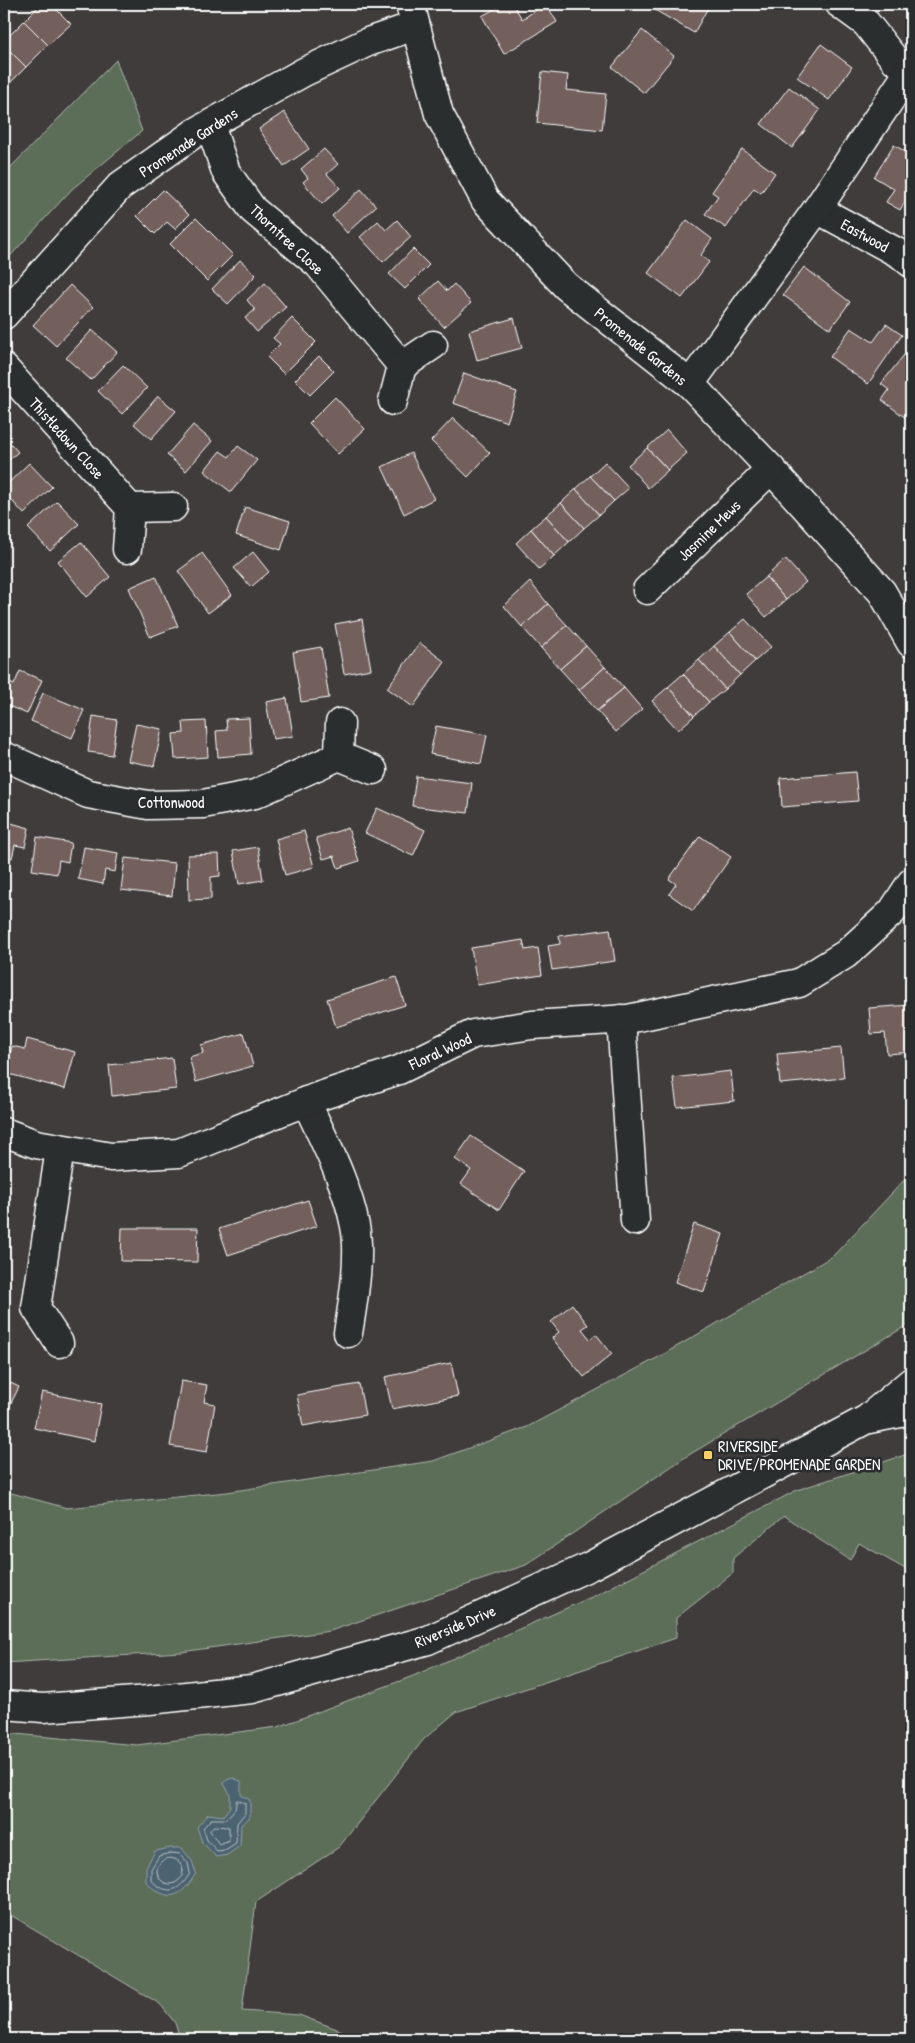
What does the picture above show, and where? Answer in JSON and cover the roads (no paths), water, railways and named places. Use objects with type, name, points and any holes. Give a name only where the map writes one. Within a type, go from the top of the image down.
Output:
[{"type":"street","points":[[690,384],[817,209],[911,70],[895,60],[866,22],[840,4]]},
{"type":"street","name":"Promenade Gardens","points":[[4,315],[120,186],[210,125],[304,72],[368,42],[412,15],[439,114],[485,200],[566,286],[690,384],[882,592],[911,643]]},
{"type":"street","name":"Thorntree Close","points":[[210,125],[226,172],[253,210],[318,264],[402,366]]},
{"type":"street","name":"Eastwood","points":[[817,209],[900,254],[911,263]]},
{"type":"street","points":[[393,401],[402,366],[433,345]]},
{"type":"street","name":"Thistledown Close","points":[[4,368],[130,508]]},
{"type":"street","name":"Jasmine Mews","points":[[647,590],[771,470]]},
{"type":"street","points":[[127,549],[130,508],[173,507]]},
{"type":"street","points":[[340,723],[339,756],[373,770]]},
{"type":"street","name":"Cottonwood","points":[[4,756],[88,794],[148,805],[203,804],[255,794],[339,756]]},
{"type":"street","name":"Floral Wood","points":[[4,1132],[36,1144],[111,1157],[179,1153],[306,1101],[399,1070],[473,1034],[532,1025],[620,1019],[799,983],[846,954],[892,912],[911,883]]},
{"type":"street","points":[[620,1019],[635,1221]]},
{"type":"street","points":[[306,1101],[348,1197],[356,1228],[354,1293],[348,1333]]},
{"type":"street","points":[[59,1344],[36,1308],[60,1149]]},
{"type":"street","name":"Riverside Drive","points":[[4,1705],[44,1708],[149,1700],[252,1689],[428,1640],[590,1566],[867,1419],[911,1382]]},
{"type":"street","name":"Riverside Drive","points":[[867,1419],[911,1411]]},
{"type":"water","points":[[232,1778],[241,1781],[241,1795],[250,1800],[250,1817],[241,1825],[240,1846],[227,1855],[216,1857],[202,1842],[197,1827],[208,1814],[223,1816],[230,1807],[230,1794],[223,1782]]},
{"type":"water","points":[[182,1848],[192,1861],[196,1873],[179,1893],[168,1895],[154,1889],[146,1882],[146,1867],[155,1851]]},
{"type":"place","name":"RIVERSIDE DRIVE/PROMENADE GARDEN","points":[[708,1455]]}]
